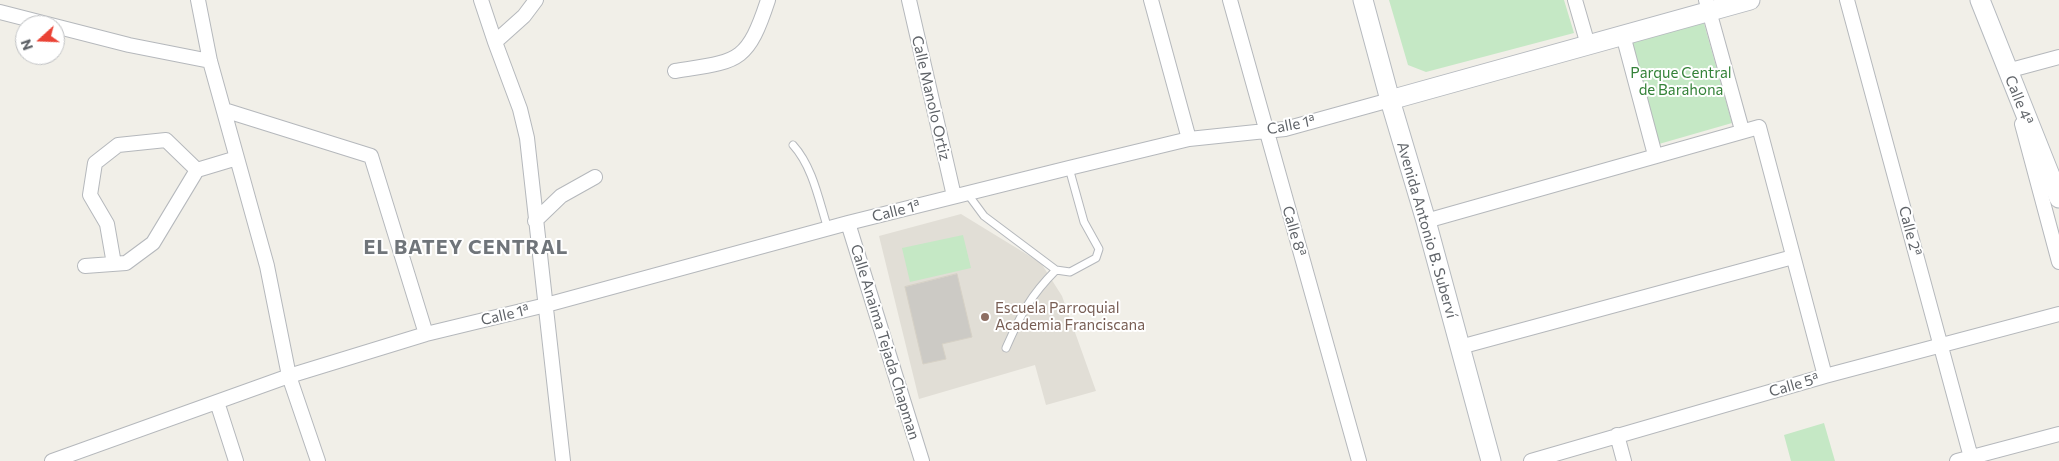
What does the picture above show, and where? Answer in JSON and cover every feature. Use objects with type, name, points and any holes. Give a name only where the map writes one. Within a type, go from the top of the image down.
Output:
[{"type":"street","points":[[198,0],[210,61],[267,266],[289,376],[318,461]]},
{"type":"street","points":[[482,0],[495,42],[520,109],[527,138],[562,461]]},
{"type":"street","points":[[495,42],[524,16],[536,0]]},
{"type":"street","points":[[675,71],[720,64],[742,55],[757,32],[768,0]]},
{"type":"street","name":"Calle Manolo Ortiz","points":[[909,0],[961,194]]},
{"type":"street","points":[[1151,0],[1189,139]]},
{"type":"street","name":"Calle 8ª","points":[[1230,0],[1358,461]]},
{"type":"street","name":"Avenida Antonio B. Suberví","points":[[1363,0],[1426,221],[1491,461]]},
{"type":"street","points":[[1575,0],[1588,46]]},
{"type":"street","name":"Calle 1ª","points":[[52,461],[289,376],[426,334],[546,306],[961,194],[1189,139],[1285,129],[1623,36],[1707,6],[1750,0]]},
{"type":"street","name":"Calle 2ª","points":[[1847,0],[1940,346],[1966,460]]},
{"type":"street","name":"Calle 4ª","points":[[1980,0],[2059,198]]},
{"type":"street","points":[[1707,6],[1742,130]]},
{"type":"street","points":[[0,12],[129,45],[210,61]]},
{"type":"street","points":[[1623,36],[1655,155]]},
{"type":"street","points":[[2059,57],[2007,71],[2059,262]]},
{"type":"street","points":[[224,110],[371,156],[426,334]]},
{"type":"street","points":[[1426,221],[1758,127],[1825,376]]},
{"type":"street","points":[[114,264],[107,224],[90,194],[95,163],[118,145],[166,140],[198,170]]},
{"type":"street","points":[[85,266],[126,263],[154,242],[198,170],[237,158]]},
{"type":"street","points":[[535,221],[561,196],[595,178]]},
{"type":"street","name":"Calle Anaima Tejada Chapman","points":[[848,223],[922,461]]},
{"type":"street","points":[[1460,347],[1793,256]]},
{"type":"street","name":"Calle 5ª","points":[[1531,461],[1825,376],[2059,314]]},
{"type":"street","points":[[217,402],[236,461]]},
{"type":"street","points":[[1966,460],[2059,434]]},
{"type":"street","points":[[1617,435],[1624,461]]},
{"type":"lane","points":[[794,145],[802,154],[815,186],[828,229]]},
{"type":"lane","points":[[961,194],[984,216],[1056,270],[1070,272],[1096,258],[1099,249],[1084,222],[1069,168]]},
{"type":"lane","points":[[1006,348],[1023,310],[1040,287],[1056,270]]},
{"type":"shaded area","name":"Escuela Parroquial Academia Franciscana","points":[[961,214],[1041,263],[1062,296],[1096,391],[1046,405],[1035,365],[919,399],[879,236]]},
{"type":"green space","points":[[1389,0],[1564,0],[1574,33],[1426,72],[1408,65]]},
{"type":"green space","name":"Parque Central de Barahona","points":[[1703,20],[1732,123],[1659,144],[1631,41]]},
{"type":"green space","points":[[963,235],[971,268],[910,282],[902,248]]},
{"type":"green space","points":[[1824,423],[1835,461],[1791,461],[1784,435]]},
{"type":"building","points":[[957,274],[972,337],[942,344],[946,359],[923,364],[905,287]]},
{"type":"place","name":"Escuela Parroquial Academia Franciscana","points":[[985,317]]},
{"type":"district","name":"EL BATEY CENTRAL","points":[[466,247]]}]
